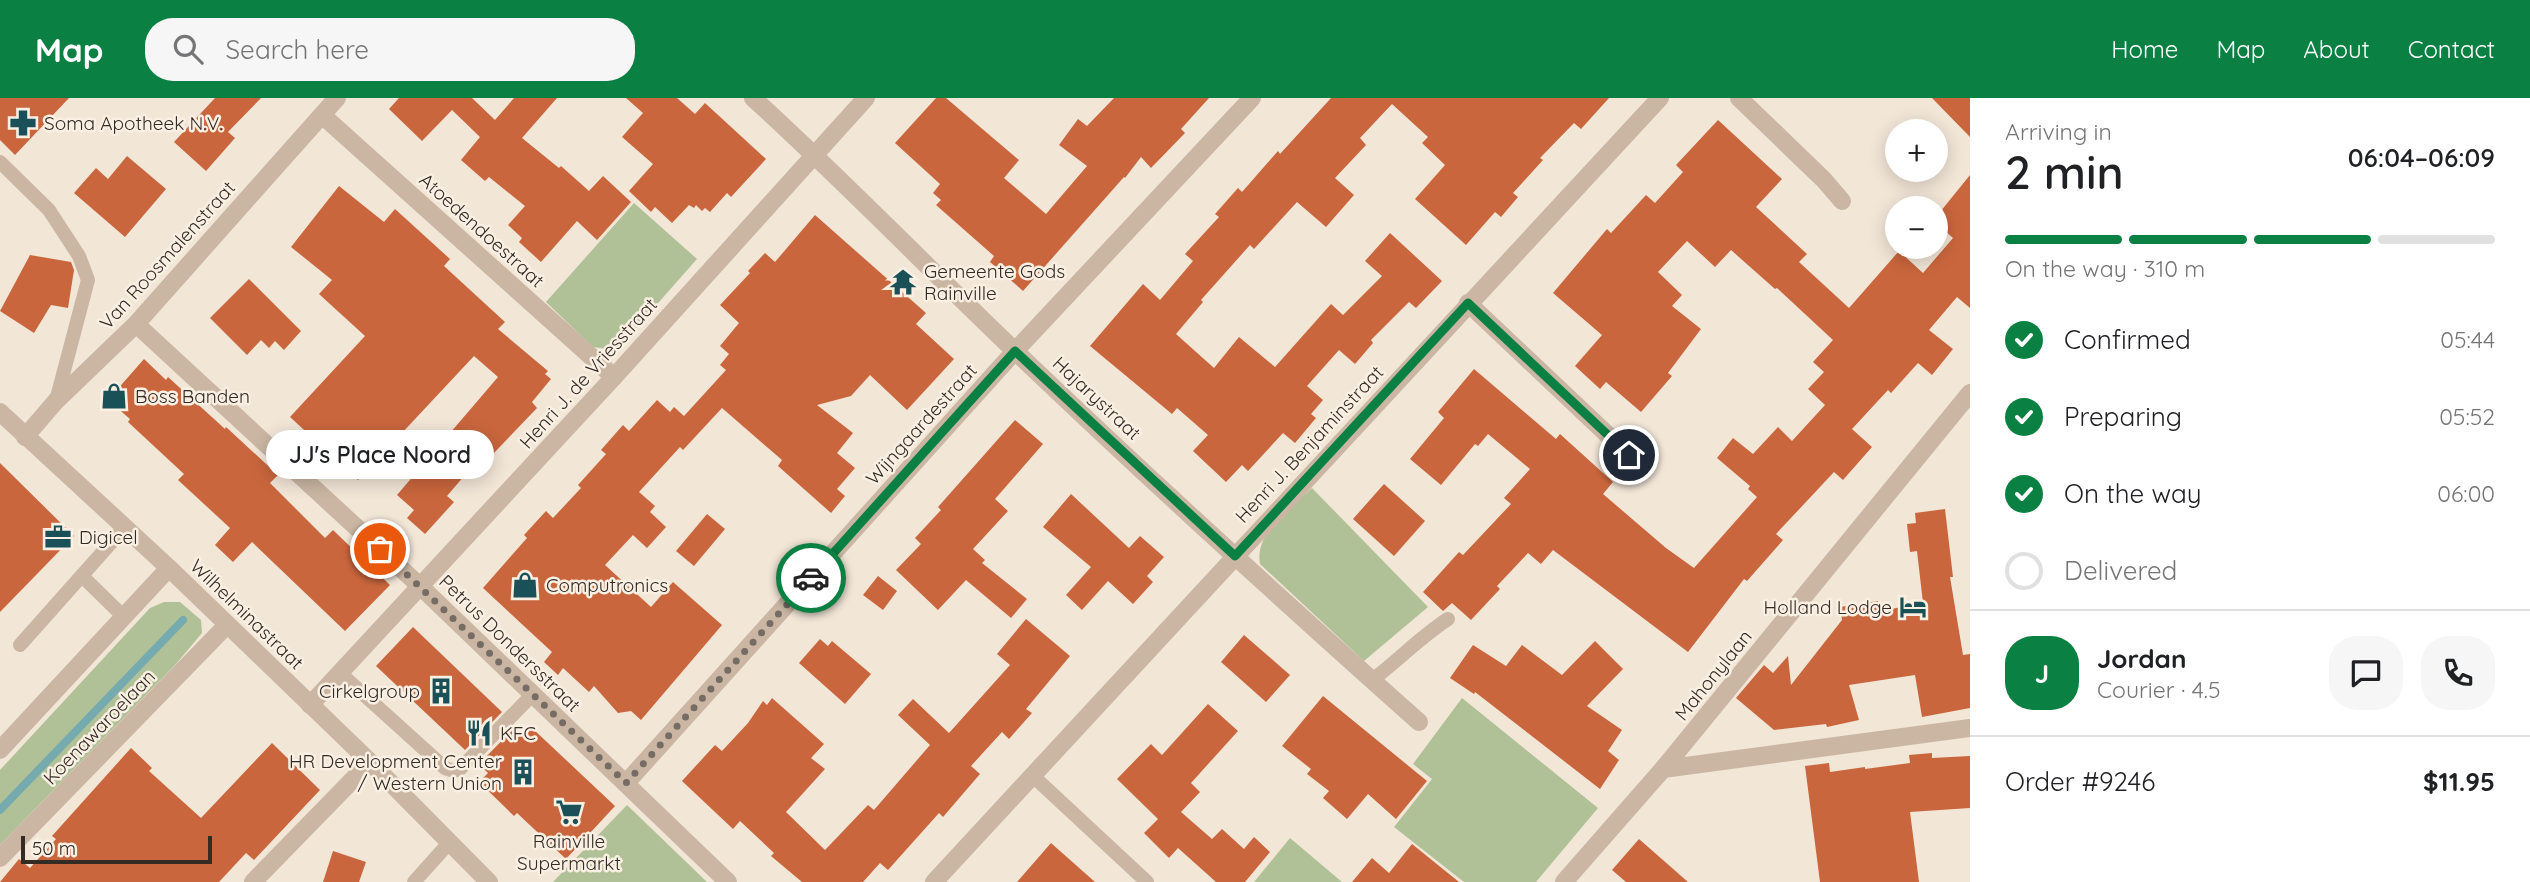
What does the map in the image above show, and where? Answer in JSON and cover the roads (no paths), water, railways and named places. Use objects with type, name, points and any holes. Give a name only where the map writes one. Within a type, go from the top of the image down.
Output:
[{"type":"street","name":"Van Roosmalenstraat","points":[[25,437],[56,401],[136,324],[337,98]]},
{"type":"street","name":"Hajarystraat","points":[[753,98],[1015,351],[1235,556],[1419,722]]},
{"type":"street","name":"Henri J. de Vriesstraat","points":[[310,705],[614,377],[866,98]]},
{"type":"street","name":"Wijngaardestraat","points":[[626,783],[1015,351],[1252,98]]},
{"type":"street","name":"Henri J. Benjaminstraat","points":[[934,882],[1660,98]]},
{"type":"street","points":[[1739,98],[1824,180],[1842,201]]},
{"type":"street","name":"Atoedendoestraat","points":[[321,115],[614,377]]},
{"type":"street","points":[[1468,303],[1629,455]]},
{"type":"street","name":"Petrus Dondersstraat","points":[[136,324],[421,587],[728,882]]},
{"type":"street","name":"Mahonylaan","points":[[1569,880],[1970,393]]},
{"type":"street","name":"Wilhelminastraat","points":[[0,412],[169,568],[370,762],[489,882]]},
{"type":"street","points":[[0,750],[169,568]]},
{"type":"street","name":"Koenawaroelaan","points":[[0,858],[227,625]]},
{"type":"street","points":[[1663,768],[1970,728]]},
{"type":"street","points":[[253,882],[370,762]]},
{"type":"lane","points":[[0,162],[49,210],[79,256],[88,280],[56,401]]},
{"type":"lane","points":[[20,645],[125,527]]},
{"type":"lane","points":[[82,576],[124,617]]},
{"type":"lane","points":[[1372,680],[1395,663],[1422,636],[1448,619]]},
{"type":"lane","points":[[340,673],[445,768],[454,771],[461,768],[533,694]]},
{"type":"lane","points":[[1033,776],[1147,882]]},
{"type":"lane","points":[[414,882],[449,843]]},
{"type":"waterway","points":[[0,810],[183,620]]},
{"type":"place","name":"Soma Apotheek N.V.","points":[[23,123]]},
{"type":"place","name":"Gemeente Gods Rainville","points":[[903,282]]},
{"type":"place","name":"Boss Banden","points":[[114,396]]},
{"type":"place","name":"Digicel","points":[[58,537]]},
{"type":"place","name":"JJ's Place Noord","points":[[380,549]]},
{"type":"place","name":"Computronics","points":[[525,585]]},
{"type":"place","name":"Holland Lodge","points":[[1913,607]]},
{"type":"place","name":"Cirkelgroup","points":[[441,691]]},
{"type":"place","name":"KFC","points":[[479,733]]},
{"type":"place","name":"HR Development Center / Western Union","points":[[523,772]]},
{"type":"place","name":"Rainville Supermarkt","points":[[569,812]]}]
